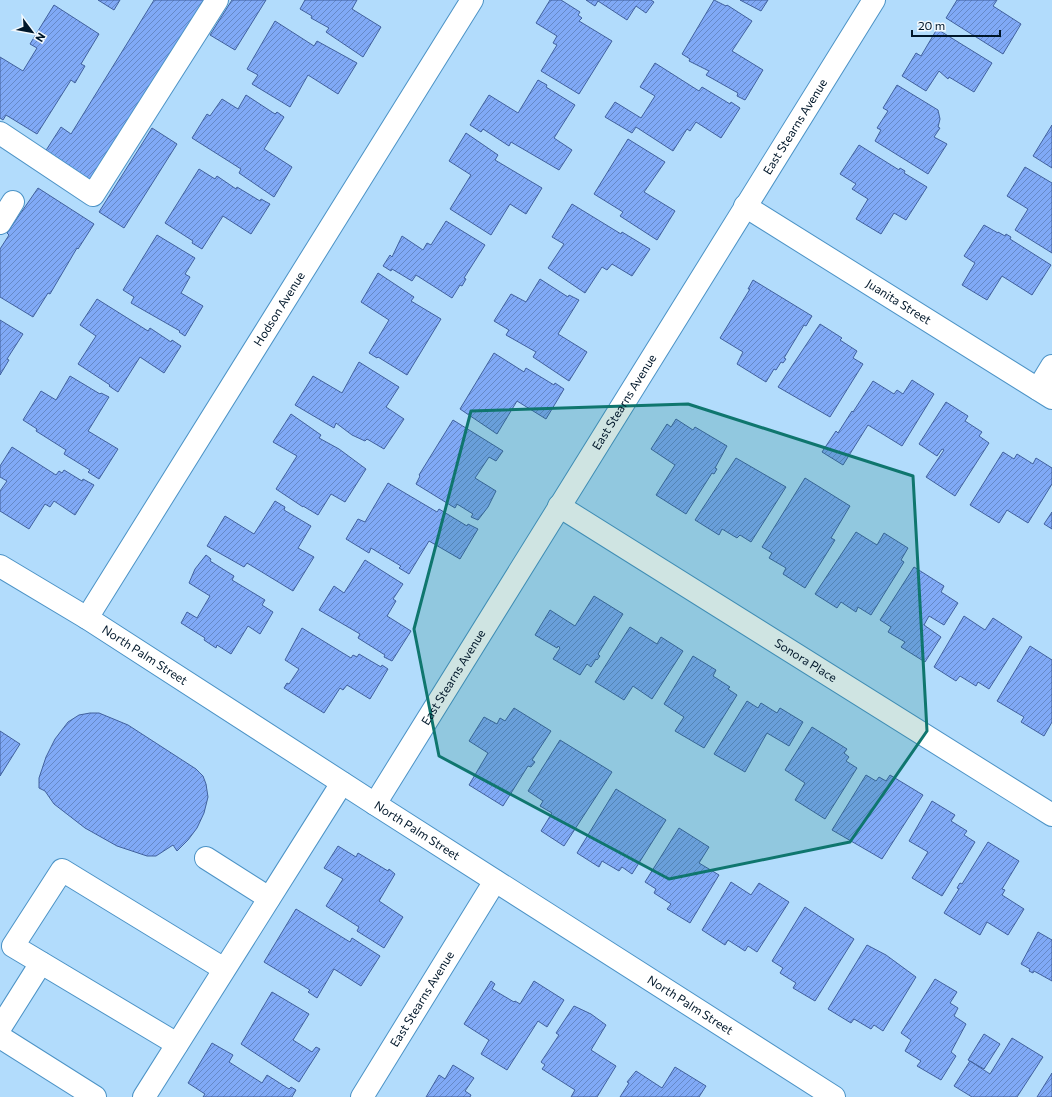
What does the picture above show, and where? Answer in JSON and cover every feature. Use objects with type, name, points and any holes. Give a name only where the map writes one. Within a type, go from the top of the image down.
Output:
[{"type":"street","points":[[0,133],[93,195],[217,0]]},
{"type":"street","name":"Hodson Avenue","points":[[87,618],[472,0]]},
{"type":"street","name":"East Stearns Avenue","points":[[375,804],[874,0]]},
{"type":"street","points":[[0,223],[13,202]]},
{"type":"street","name":"Juanita Street","points":[[745,206],[1045,393]]},
{"type":"street","points":[[1045,393],[1052,366]]},
{"type":"street","name":"Sonora Place","points":[[559,506],[1052,815]]},
{"type":"street","name":"North Palm Street","points":[[0,566],[87,618],[342,783],[834,1097]]},
{"type":"street","points":[[144,1097],[342,783]]},
{"type":"street","points":[[206,858],[269,898]]},
{"type":"street","points":[[177,1044],[13,946],[62,870],[224,969]]},
{"type":"street","name":"East Stearns Avenue","points":[[362,1097],[495,881]]},
{"type":"street","points":[[0,1028],[41,963]]},
{"type":"street","points":[[0,1037],[94,1097]]},
{"type":"highlighted area","points":[[688,404],[913,476],[927,731],[850,842],[669,879],[439,756],[414,629],[471,411]]},
{"type":"building","points":[[98,0],[120,0],[114,10]]},
{"type":"building","points":[[154,0],[204,0],[90,185],[43,155],[61,127],[71,134]]},
{"type":"building","points":[[232,0],[266,0],[235,50],[210,35]]},
{"type":"building","points":[[305,0],[357,0],[352,9],[381,27],[363,57],[326,32],[329,28],[311,18],[312,16],[300,9]]},
{"type":"building","points":[[550,0],[561,0],[580,12],[578,15],[582,18],[579,21],[612,41],[579,94],[541,71],[557,45],[553,43],[557,36],[536,23]]},
{"type":"building","points":[[586,0],[651,0],[654,2],[646,13],[636,6],[627,20],[598,1],[595,6]]},
{"type":"building","points":[[714,0],[726,6],[727,5],[752,21],[732,51],[763,70],[745,100],[737,96],[738,93],[706,75],[709,71],[689,61],[690,59],[682,54]]},
{"type":"building","points":[[740,0],[768,0],[761,11]]},
{"type":"building","points":[[957,0],[997,0],[993,6],[1021,24],[1003,54],[946,18]]},
{"type":"building","points":[[54,5],[99,34],[81,64],[85,66],[75,83],[71,80],[37,134],[6,115],[3,120],[0,118],[0,57],[23,71],[37,48],[30,44]]},
{"type":"building","points":[[275,21],[314,46],[317,41],[357,63],[338,94],[308,75],[290,107],[252,84],[258,75],[247,69]]},
{"type":"building","points":[[937,29],[992,63],[974,92],[949,77],[948,79],[939,71],[926,91],[902,76],[916,53],[921,56]]},
{"type":"building","points":[[655,63],[699,91],[702,87],[730,104],[731,102],[740,108],[721,138],[696,122],[690,131],[687,129],[673,151],[636,127],[632,133],[605,117],[615,102],[641,118],[655,96],[640,87]]},
{"type":"building","points":[[538,80],[547,85],[546,87],[575,105],[554,138],[572,150],[559,170],[511,142],[509,146],[483,129],[481,132],[470,125],[489,95],[518,113]]},
{"type":"building","points":[[897,85],[938,110],[940,119],[938,127],[940,128],[934,137],[947,144],[928,174],[875,141],[881,130],[877,128],[888,111],[883,108]]},
{"type":"building","points":[[246,95],[275,114],[277,112],[284,117],[264,149],[292,167],[274,197],[239,173],[241,169],[192,138],[207,114],[210,116],[222,99],[238,109]]},
{"type":"building","points":[[1052,125],[1052,168],[1033,156]]},
{"type":"building","points":[[152,128],[177,144],[124,228],[99,212]]},
{"type":"building","points":[[466,133],[498,155],[495,160],[542,188],[526,214],[510,204],[491,235],[450,209],[471,175],[449,161]]},
{"type":"building","points":[[628,139],[665,162],[644,192],[675,211],[657,240],[620,216],[623,212],[594,194]]},
{"type":"building","points":[[859,145],[899,170],[900,168],[905,171],[904,173],[927,187],[906,220],[894,213],[881,234],[856,219],[868,199],[852,189],[856,184],[840,174]]},
{"type":"building","points":[[1025,167],[1052,183],[1052,253],[1015,230],[1028,209],[1007,196]]},
{"type":"building","points":[[199,169],[215,179],[217,176],[236,189],[237,187],[260,201],[261,199],[270,204],[251,234],[223,216],[202,249],[192,243],[193,241],[165,223]]},
{"type":"building","points":[[38,188],[94,224],[78,249],[77,248],[50,294],[48,293],[33,317],[0,297],[0,249],[9,235],[7,233]]},
{"type":"building","points":[[572,204],[621,234],[622,232],[650,249],[632,276],[612,264],[607,270],[602,267],[585,293],[548,268],[564,244],[552,237]]},
{"type":"building","points":[[446,221],[485,245],[464,278],[466,279],[462,286],[460,285],[452,298],[416,275],[412,281],[392,269],[391,271],[383,266],[390,255],[392,257],[402,236],[423,250],[427,243],[431,245]]},
{"type":"building","points":[[984,225],[1005,236],[1006,234],[1011,237],[1010,239],[1051,265],[1032,295],[1002,276],[987,300],[962,285],[975,263],[964,256]]},
{"type":"building","points":[[157,235],[195,258],[185,274],[190,277],[181,293],[203,306],[185,336],[179,332],[180,331],[131,303],[134,297],[123,290]]},
{"type":"building","points":[[378,273],[414,297],[411,301],[441,319],[407,375],[369,353],[389,320],[361,302]]},
{"type":"building","points":[[540,279],[568,297],[569,295],[579,300],[558,334],[587,352],[569,381],[533,357],[536,352],[506,335],[509,330],[494,321],[511,294],[526,302]]},
{"type":"building","points":[[753,280],[812,316],[806,326],[804,325],[784,358],[786,359],[783,363],[781,362],[776,370],[774,369],[766,382],[737,364],[743,352],[720,338],[750,289],[748,289]]},
{"type":"building","points":[[97,299],[148,331],[150,328],[171,342],[172,340],[181,346],[164,373],[140,357],[118,392],[78,364],[96,336],[80,325]]},
{"type":"building","points":[[0,320],[23,334],[7,359],[9,360],[0,375]]},
{"type":"building","points":[[820,324],[842,338],[840,340],[857,351],[853,358],[863,364],[830,417],[778,387]]},
{"type":"building","points":[[494,353],[524,372],[526,368],[554,385],[555,383],[564,389],[546,419],[517,401],[497,434],[460,409]]},
{"type":"building","points":[[359,362],[399,387],[386,407],[404,419],[384,449],[367,439],[365,441],[352,435],[336,423],[334,428],[295,405],[313,376],[342,393]]},
{"type":"building","points":[[70,376],[100,394],[101,393],[109,397],[88,431],[118,449],[99,479],[88,472],[90,470],[64,454],[66,450],[36,431],[37,429],[23,420],[41,391],[56,400]]},
{"type":"building","points":[[912,380],[934,394],[902,446],[868,425],[843,465],[822,452],[836,431],[838,433],[873,381],[894,394],[897,390],[903,394]]},
{"type":"building","points":[[946,402],[968,416],[965,421],[982,432],[979,436],[989,443],[955,496],[926,477],[944,450],[942,449],[937,456],[919,444]]},
{"type":"building","points":[[291,414],[321,435],[319,438],[339,449],[366,469],[345,502],[331,494],[318,515],[276,489],[297,456],[273,442]]},
{"type":"building","points":[[676,419],[693,430],[695,427],[727,446],[715,468],[717,469],[714,474],[712,473],[686,514],[656,495],[675,465],[651,449],[667,424],[671,427]]},
{"type":"building","points":[[453,420],[503,451],[496,461],[489,457],[475,478],[496,491],[488,507],[478,520],[471,517],[473,514],[457,504],[455,508],[416,484],[420,476],[419,475]]},
{"type":"building","points":[[12,447],[56,475],[59,471],[62,473],[64,470],[82,481],[83,479],[94,485],[75,515],[54,501],[50,507],[45,504],[29,529],[0,511],[0,491],[7,481],[0,477],[0,466]]},
{"type":"building","points":[[1003,452],[1014,459],[1017,454],[1033,464],[1036,458],[1052,468],[1052,484],[1028,523],[1007,510],[999,523],[970,505]]},
{"type":"building","points":[[736,458],[786,487],[751,542],[740,535],[737,538],[722,529],[719,535],[695,520]]},
{"type":"building","points":[[805,478],[850,506],[831,538],[835,540],[805,588],[783,574],[786,568],[769,558],[772,553],[762,547]]},
{"type":"building","points":[[388,483],[437,512],[439,509],[467,526],[468,524],[478,529],[460,559],[429,541],[409,574],[399,568],[401,566],[371,548],[369,553],[346,539],[358,519],[365,522]]},
{"type":"building","points":[[275,501],[285,507],[284,510],[311,526],[298,548],[314,557],[293,591],[247,563],[244,567],[207,546],[225,516],[254,534]]},
{"type":"building","points":[[1052,512],[1052,529],[1044,524]]},
{"type":"building","points":[[856,532],[877,545],[884,533],[908,548],[901,560],[904,562],[871,615],[858,607],[856,612],[841,602],[837,608],[815,594]]},
{"type":"building","points":[[206,555],[211,559],[210,561],[234,576],[232,580],[265,600],[262,605],[273,612],[260,634],[248,626],[231,654],[217,645],[216,648],[204,640],[205,638],[181,623],[187,612],[197,618],[210,596],[189,583],[195,569]]},
{"type":"building","points":[[365,560],[403,584],[393,599],[396,601],[387,616],[411,631],[392,661],[358,638],[360,634],[319,610],[334,586],[344,593]]},
{"type":"building","points":[[914,567],[944,586],[941,592],[958,603],[944,625],[929,616],[924,625],[941,637],[925,662],[901,647],[905,642],[888,632],[891,627],[880,620]]},
{"type":"building","points":[[594,596],[623,614],[598,654],[600,656],[591,667],[587,664],[580,675],[553,659],[560,648],[558,646],[557,648],[535,635],[550,610],[575,626]]},
{"type":"building","points":[[964,616],[985,630],[993,618],[1022,637],[989,689],[978,682],[976,686],[960,676],[956,681],[934,667]]},
{"type":"building","points":[[630,627],[657,644],[661,637],[683,651],[652,699],[633,686],[624,700],[595,682]]},
{"type":"building","points":[[302,628],[351,658],[353,655],[357,657],[359,654],[381,667],[382,665],[388,669],[370,699],[347,685],[343,690],[340,688],[324,713],[284,688],[287,683],[289,684],[299,669],[285,660]]},
{"type":"building","points":[[1030,646],[1052,660],[1052,722],[1044,736],[1021,722],[1024,717],[997,701]]},
{"type":"building","points":[[693,656],[716,670],[713,676],[730,687],[728,689],[737,695],[704,748],[675,731],[684,717],[664,704]]},
{"type":"building","points":[[747,701],[758,708],[761,703],[777,713],[780,708],[803,722],[789,746],[767,733],[745,772],[714,754]]},
{"type":"building","points":[[514,708],[551,731],[532,760],[535,762],[531,767],[528,766],[503,806],[469,785],[488,753],[469,741],[484,717],[497,724],[500,718],[505,721]]},
{"type":"building","points":[[99,713],[128,725],[196,769],[203,776],[208,797],[204,813],[197,828],[177,851],[173,845],[156,856],[147,856],[117,846],[85,828],[54,804],[45,791],[39,788],[39,778],[46,757],[55,739],[68,722],[79,715]]},
{"type":"building","points":[[812,727],[847,749],[844,753],[849,757],[846,761],[857,768],[825,819],[795,800],[805,783],[785,770]]},
{"type":"building","points":[[0,731],[20,744],[0,776]]},
{"type":"building","points":[[560,740],[612,772],[564,846],[541,831],[552,813],[540,806],[543,801],[528,791]]},
{"type":"building","points":[[866,775],[876,781],[879,777],[886,781],[890,775],[923,795],[882,859],[832,830]]},
{"type":"building","points":[[616,789],[666,820],[632,874],[622,867],[619,871],[602,861],[599,867],[577,853]]},
{"type":"building","points":[[932,801],[955,815],[951,821],[967,831],[964,835],[975,842],[942,896],[912,878],[928,852],[909,841]]},
{"type":"building","points":[[679,828],[709,847],[699,863],[719,875],[690,923],[667,909],[671,904],[654,893],[656,889],[645,882]]},
{"type":"building","points":[[988,842],[1019,861],[1002,889],[1005,890],[1002,895],[1024,909],[1008,935],[987,922],[980,935],[944,913],[959,889],[957,888],[960,883],[962,884]]},
{"type":"building","points":[[338,846],[356,857],[358,853],[388,871],[389,869],[395,874],[379,901],[403,917],[384,948],[357,931],[359,927],[326,906],[343,879],[324,868]]},
{"type":"building","points":[[731,882],[751,895],[759,883],[789,902],[757,952],[748,946],[745,951],[728,940],[725,945],[702,930]]},
{"type":"building","points":[[805,907],[854,939],[815,1001],[793,988],[796,983],[780,973],[783,968],[772,961]]},
{"type":"building","points":[[296,909],[350,942],[352,938],[380,956],[361,986],[334,969],[317,998],[308,992],[310,990],[264,962]]},
{"type":"building","points":[[1038,932],[1052,940],[1052,981],[1034,971],[1033,973],[1029,971],[1030,969],[1021,964]]},
{"type":"building","points":[[867,945],[886,955],[916,977],[883,1031],[874,1025],[871,1029],[854,1019],[851,1023],[828,1009]]},
{"type":"building","points":[[935,979],[957,992],[950,1003],[958,1008],[954,1016],[966,1024],[951,1052],[956,1056],[941,1080],[917,1066],[921,1061],[905,1051],[911,1040],[901,1033]]},
{"type":"building","points":[[491,981],[495,984],[492,989],[520,1004],[534,981],[564,1000],[547,1027],[538,1021],[507,1070],[481,1054],[489,1040],[464,1024]]},
{"type":"building","points":[[272,992],[309,1014],[293,1040],[312,1052],[316,1047],[320,1049],[299,1082],[241,1044]]},
{"type":"building","points":[[574,1006],[591,1014],[606,1025],[591,1050],[616,1066],[597,1097],[571,1097],[575,1090],[542,1069],[545,1065],[541,1062],[559,1035],[556,1033]]},
{"type":"building","points":[[984,1034],[1000,1044],[984,1069],[968,1060]]},
{"type":"building","points":[[1012,1038],[1043,1057],[1017,1097],[972,1097],[954,1086],[970,1061],[990,1074]]},
{"type":"building","points":[[212,1043],[233,1055],[229,1062],[262,1083],[267,1075],[289,1089],[291,1087],[296,1090],[292,1097],[203,1097],[205,1094],[188,1083]]},
{"type":"building","points":[[453,1065],[474,1078],[465,1091],[471,1095],[470,1097],[426,1097],[439,1075],[445,1079]]},
{"type":"building","points":[[675,1067],[706,1086],[699,1097],[620,1097],[629,1083],[627,1082],[636,1071],[662,1088]]},
{"type":"building","points":[[1052,1073],[1052,1097],[1037,1097]]}]
